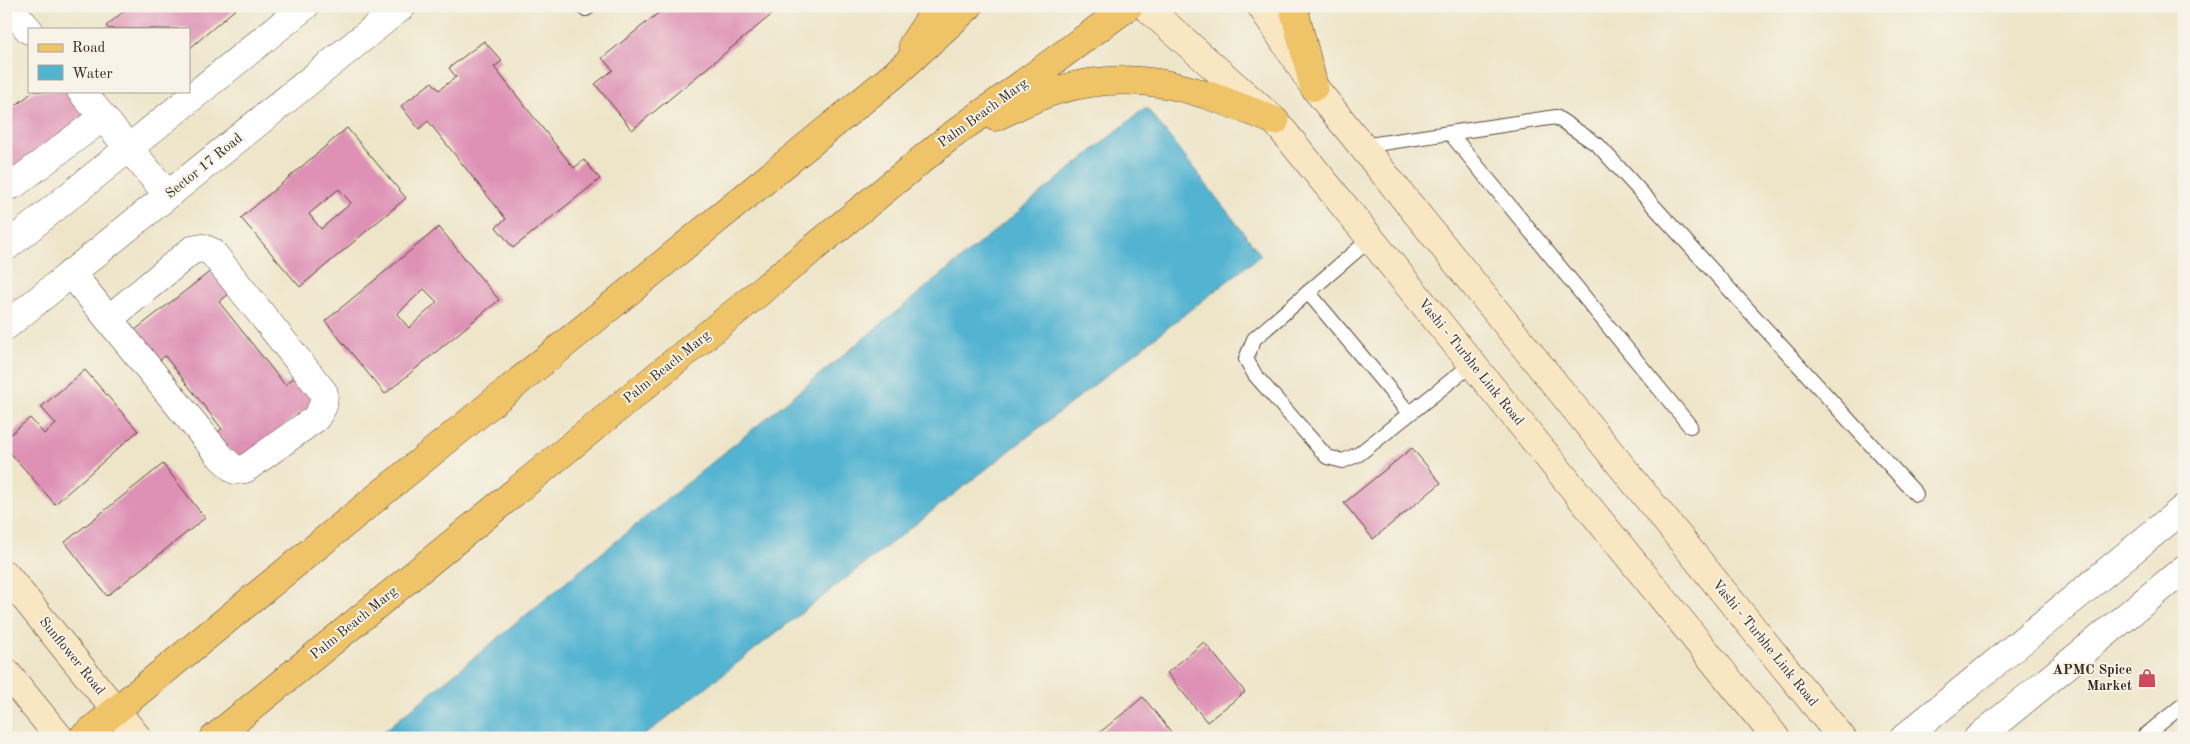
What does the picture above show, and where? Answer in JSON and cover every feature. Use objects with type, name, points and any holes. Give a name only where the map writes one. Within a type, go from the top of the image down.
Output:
[{"type":"main road","points":[[894,75],[938,6]]},
{"type":"main road","points":[[82,738],[894,75],[969,6]]},
{"type":"main road","name":"Palm Beach Marg","points":[[214,738],[947,139],[1129,6]]},
{"type":"main road","name":"Vashi - Turbhe Link Road","points":[[1145,6],[1275,121],[1776,738]]},
{"type":"main road","name":"Vashi - Turbhe Link Road","points":[[1261,6],[1314,87],[1842,738]]},
{"type":"main road","points":[[1293,6],[1314,87]]},
{"type":"main road","points":[[947,139],[1057,90],[1106,79],[1160,81],[1212,95],[1275,121]]},
{"type":"main road","name":"Sunflower Road","points":[[6,574],[138,738]]},
{"type":"main road","points":[[6,672],[60,738]]},
{"type":"street","points":[[8,6],[28,29]]},
{"type":"street","points":[[11,235],[129,148],[305,6]]},
{"type":"street","name":"Sector 17 Road","points":[[6,326],[402,6]]},
{"type":"street","points":[[82,92],[168,195]]},
{"type":"street","points":[[6,183],[14,186],[102,117]]},
{"type":"street","points":[[71,273],[110,318],[220,456],[235,470],[245,469],[316,418],[323,406],[324,393],[212,252],[203,248],[192,250],[110,318]]},
{"type":"street","points":[[1904,738],[2184,508]]},
{"type":"street","points":[[1978,738],[2184,569]]},
{"type":"lane","points":[[580,6],[586,9],[590,6]]},
{"type":"lane","points":[[1362,146],[1556,117],[1598,145],[1916,494]]},
{"type":"lane","points":[[1450,133],[1690,426]]},
{"type":"lane","points":[[1370,239],[1254,339],[1246,359],[1255,375],[1326,457],[1343,461],[1359,454],[1472,364]]},
{"type":"lane","points":[[1308,292],[1410,413]]},
{"type":"lane","points":[[2142,738],[2184,704]]},
{"type":"water","points":[[1146,107],[1261,255],[641,738],[376,738]]},
{"type":"building","points":[[130,6],[239,6],[190,48],[190,28],[108,28],[106,26]]},
{"type":"building","points":[[667,6],[782,6],[632,130],[595,84],[613,70],[602,58]]},
{"type":"building","points":[[484,41],[502,61],[494,67],[574,168],[584,160],[600,179],[513,248],[496,227],[506,219],[428,121],[419,129],[401,106],[432,82],[439,90],[456,77],[449,68]]},
{"type":"building","points":[[33,92],[67,92],[86,118],[6,177],[6,113]]},
{"type":"building","points":[[347,128],[406,198],[300,287],[241,218]],"holes":[[[339,189],[351,203],[321,229],[309,214]]]},
{"type":"building","points":[[439,227],[499,300],[385,394],[325,321]],"holes":[[[424,289],[437,302],[409,328],[397,314]]]},
{"type":"building","points":[[212,270],[230,293],[219,302],[285,385],[296,376],[315,401],[238,461],[216,433],[222,429],[165,356],[159,361],[135,330]]},
{"type":"building","points":[[85,370],[138,431],[55,504],[6,448],[6,438],[30,418],[44,434],[56,424],[41,407]]},
{"type":"building","points":[[1412,448],[1441,483],[1373,539],[1344,503]]},
{"type":"building","points":[[163,464],[205,518],[107,596],[65,542]]},
{"type":"building","points":[[1204,642],[1245,692],[1207,722],[1167,673]]},
{"type":"building","points":[[1143,697],[1176,738],[1093,738]]},
{"type":"place","name":"APMC Spice Market","points":[[2147,678]]}]
